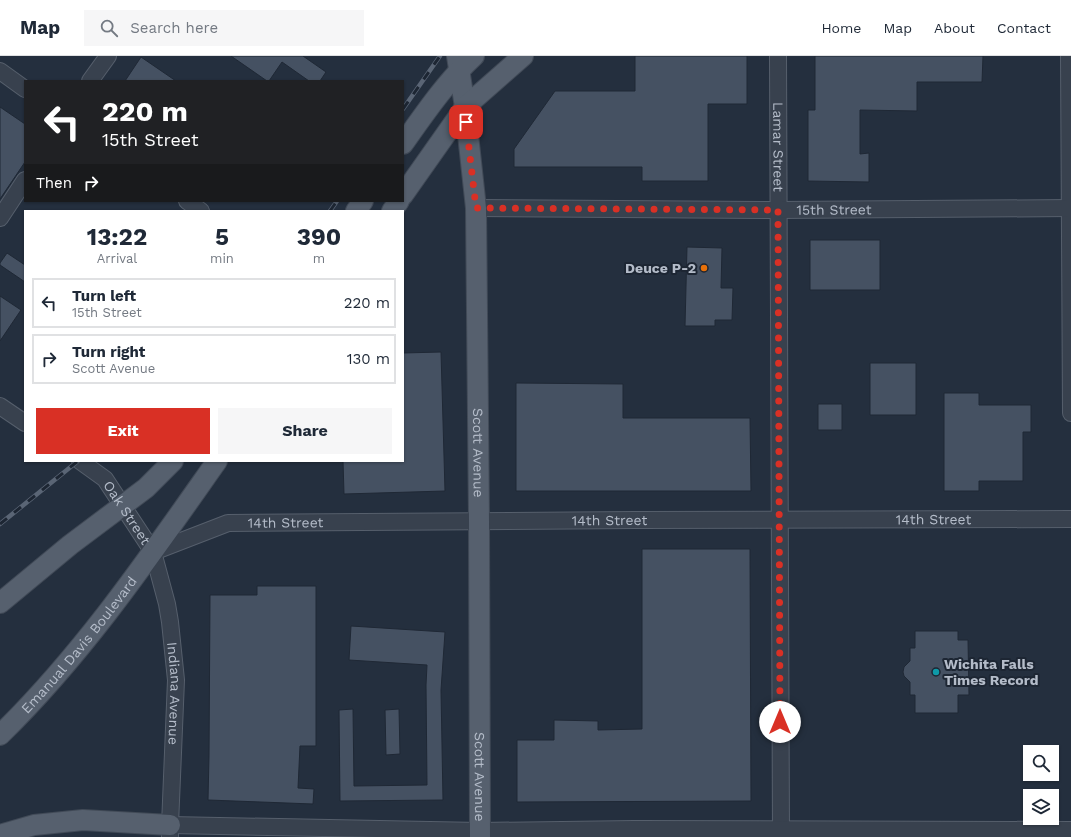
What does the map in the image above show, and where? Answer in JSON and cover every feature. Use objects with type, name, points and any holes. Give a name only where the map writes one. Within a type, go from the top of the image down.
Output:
[{"type":"main road","points":[[404,143],[458,63],[474,56]]},
{"type":"main road","points":[[404,194],[465,107],[522,56]]},
{"type":"main road","name":"Scott Avenue","points":[[458,63],[465,107],[476,208],[480,834]]},
{"type":"main road","points":[[0,603],[70,545],[146,488],[172,462]]},
{"type":"main road","name":"Emanual Davis Boulevard","points":[[0,735],[84,644],[153,552],[216,462]]},
{"type":"main road","points":[[0,835],[34,826],[83,820],[170,831]]},
{"type":"street","points":[[91,80],[108,56]]},
{"type":"street","name":"Lamar Street","points":[[778,56],[780,834]]},
{"type":"street","points":[[1069,56],[1071,413]]},
{"type":"street","points":[[0,72],[24,88]]},
{"type":"street","points":[[0,218],[24,182]]},
{"type":"street","points":[[188,202],[200,210]]},
{"type":"street","name":"15th Street","points":[[476,208],[778,210],[1070,208]]},
{"type":"street","points":[[0,406],[24,422]]},
{"type":"street","name":"Oak Street","points":[[81,462],[105,479],[153,552]]},
{"type":"street","name":"14th Street","points":[[153,552],[228,523],[1071,519]]},
{"type":"street","name":"Indiana Avenue","points":[[153,552],[170,622],[176,680],[170,831]]},
{"type":"street","points":[[170,831],[480,834],[634,829],[780,834],[1071,830]]},
{"type":"building","points":[[231,56],[303,56],[326,72],[321,80],[308,80],[282,62],[270,80],[266,80]]},
{"type":"building","points":[[635,56],[747,56],[747,104],[708,104],[708,181],[642,181],[642,167],[514,167],[514,149],[555,91],[635,91]]},
{"type":"building","points":[[815,56],[983,56],[982,82],[917,82],[917,111],[860,110],[860,154],[869,153],[869,182],[808,181],[808,110],[815,110]]},
{"type":"building","points":[[141,57],[175,80],[126,80]]},
{"type":"building","points":[[0,107],[24,123],[24,163],[0,199]]},
{"type":"building","points":[[810,240],[880,240],[880,290],[810,290]]},
{"type":"building","name":"Deuce P-2","points":[[687,247],[722,248],[721,288],[733,288],[732,320],[715,320],[715,326],[685,326]]},
{"type":"building","points":[[7,253],[24,264],[24,281],[0,265]]},
{"type":"building","points":[[0,296],[21,310],[0,341]]},
{"type":"building","points":[[441,352],[445,491],[344,494],[343,462],[404,462],[404,353]]},
{"type":"building","points":[[870,363],[916,363],[916,415],[870,415]]},
{"type":"building","points":[[516,383],[623,384],[623,418],[750,418],[751,491],[516,491]]},
{"type":"building","points":[[944,393],[979,393],[979,405],[1031,405],[1031,432],[1023,432],[1023,481],[979,481],[979,491],[944,491]]},
{"type":"building","points":[[818,404],[842,404],[842,430],[818,430]]},
{"type":"building","points":[[642,549],[750,549],[751,801],[517,802],[517,740],[554,740],[554,720],[598,721],[598,730],[642,729]]},
{"type":"building","points":[[257,586],[316,586],[316,746],[300,746],[298,788],[314,789],[313,804],[208,800],[210,595],[257,595]]},
{"type":"building","points":[[351,626],[445,632],[441,690],[443,800],[340,801],[339,710],[353,709],[354,786],[427,785],[427,665],[349,660]]},
{"type":"building","name":"Wichita Falls Times Record","points":[[915,631],[958,631],[958,640],[968,640],[969,695],[958,695],[958,713],[915,713],[915,695],[910,695],[910,682],[904,676],[903,672],[904,667],[910,661],[910,648],[915,648]]},
{"type":"building","points":[[399,709],[400,754],[386,755],[385,710]]},
{"type":"railway","points":[[404,108],[440,56]]},
{"type":"railway","points":[[331,210],[336,202]]},
{"type":"railway","points":[[0,524],[77,462]]},
{"type":"place","name":"Deuce P-2","points":[[704,268]]},
{"type":"place","name":"Wichita Falls Times Record","points":[[936,672]]},
{"type":"route","points":[[466,122],[476,208],[778,210],[780,722]]}]
